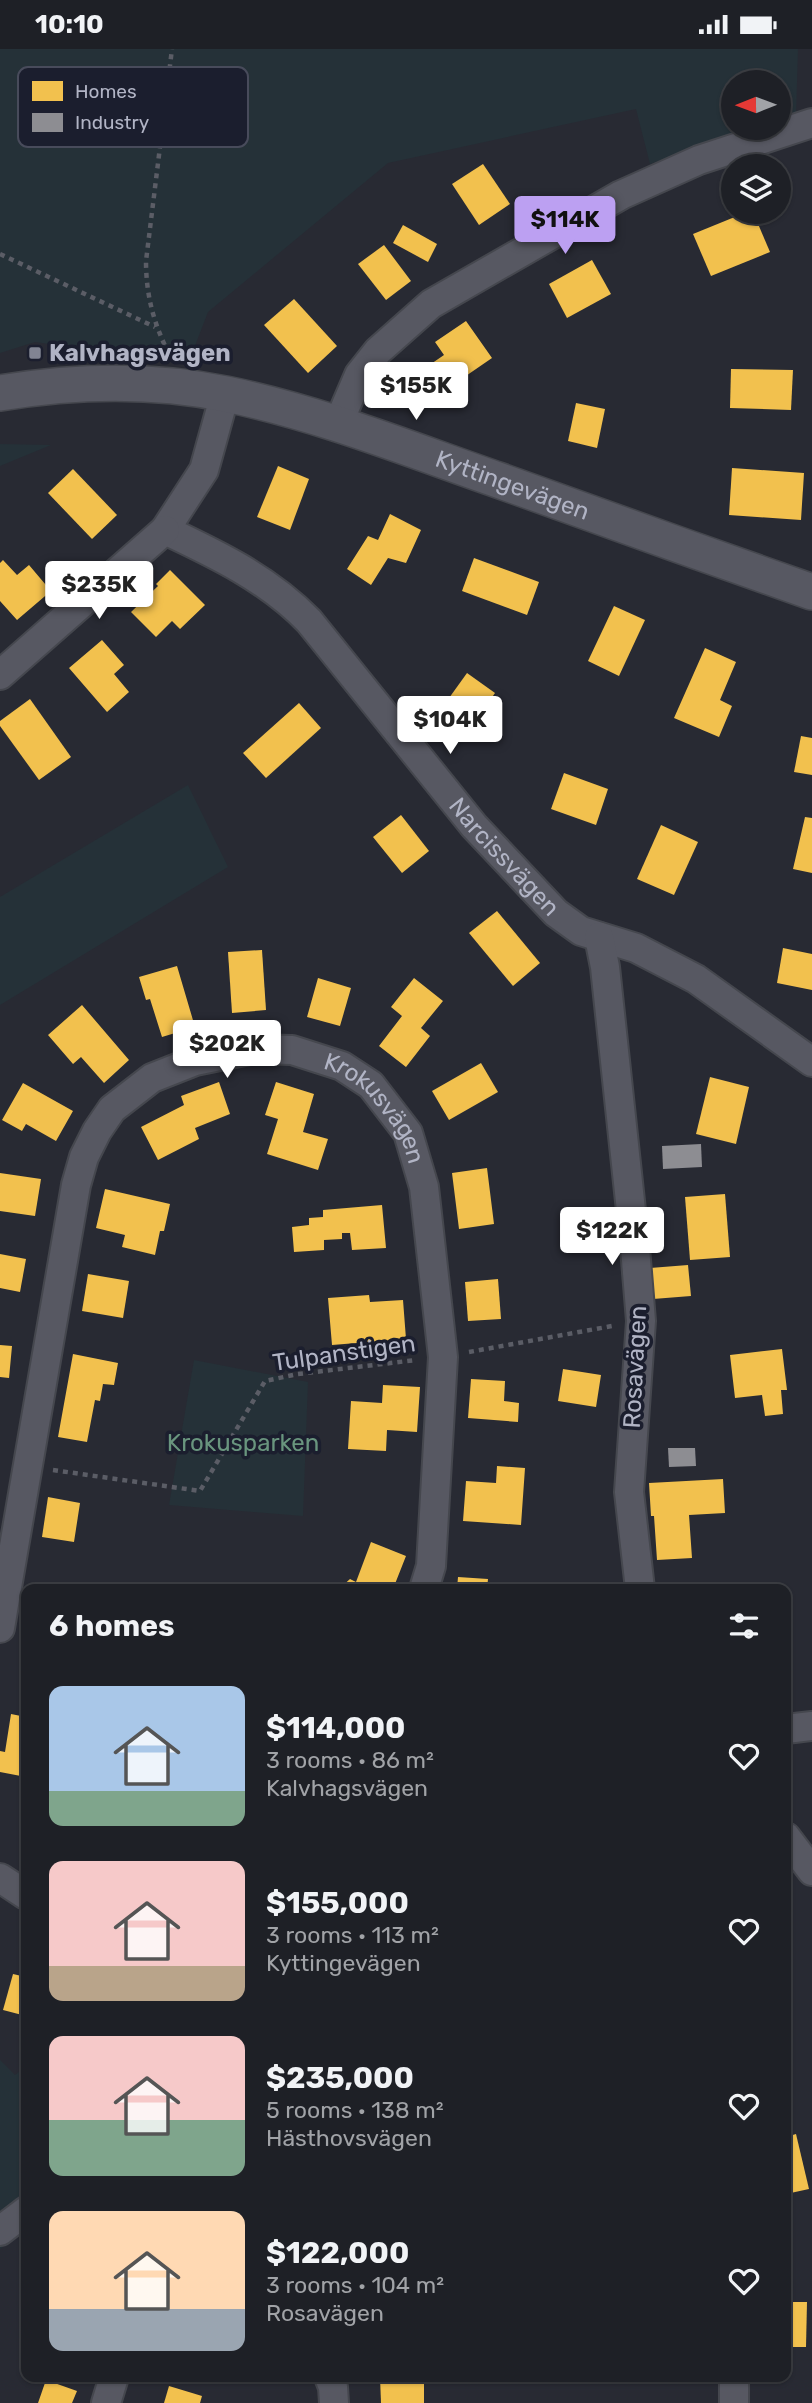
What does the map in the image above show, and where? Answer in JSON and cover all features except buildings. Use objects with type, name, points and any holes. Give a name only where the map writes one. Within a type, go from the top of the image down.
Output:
[{"type":"street","points":[[338,423],[359,375],[378,351],[431,304],[621,195],[699,160],[812,123]]},
{"type":"street","name":"Kyttingevägen","points":[[0,393],[40,387],[107,383],[225,394],[338,423],[812,592]]},
{"type":"street","points":[[0,675],[165,530],[205,470],[225,394]]},
{"type":"street","name":"Narcissvägen","points":[[165,530],[230,561],[287,599],[309,621],[492,845],[556,913],[581,931],[636,948],[696,979],[812,1062]]},
{"type":"street","name":"Rosavägen","points":[[599,937],[605,967],[641,1321],[629,1492],[639,1584]]},
{"type":"street","name":"Krokusvägen","points":[[0,1627],[76,1185],[84,1157],[112,1108],[152,1078],[195,1061],[254,1049],[292,1050],[342,1066],[371,1085],[408,1133],[424,1187],[443,1357],[431,1566],[426,1584]]},
{"type":"street","points":[[791,1728],[812,1726]]},
{"type":"street","points":[[791,1844],[812,1871]]},
{"type":"street","points":[[0,1878],[21,1892]]},
{"type":"street","points":[[0,2231],[21,2215]]},
{"type":"street","points":[[106,2403],[112,2382]]},
{"type":"street","points":[[331,2382],[334,2403]]},
{"type":"street","points":[[734,2382],[734,2403]]},
{"type":"path","points":[[170,67],[172,49]]},
{"type":"path","points":[[0,254],[156,328],[146,288],[146,261],[160,147]]},
{"type":"path","name":"Tulpanstigen","points":[[28,1466],[200,1491],[265,1381],[298,1374],[443,1357],[641,1321]]},
{"type":"green space","points":[[0,49],[798,49],[796,116],[791,117],[791,70],[721,70],[723,140],[650,164],[636,109],[388,163],[208,312],[188,364],[35,342],[0,353]]},
{"type":"green space","points":[[0,444],[51,445],[0,466]]},
{"type":"green space","points":[[188,785],[228,867],[0,1005],[0,897]]},
{"type":"green space","name":"Krokusparken","points":[[194,1360],[308,1382],[303,1516],[169,1505]]},
{"type":"green space","points":[[0,2060],[15,2075],[21,2071],[21,2234],[0,2249]]},
{"type":"place","name":"Kalvhagsvägen","points":[[35,353]]}]
